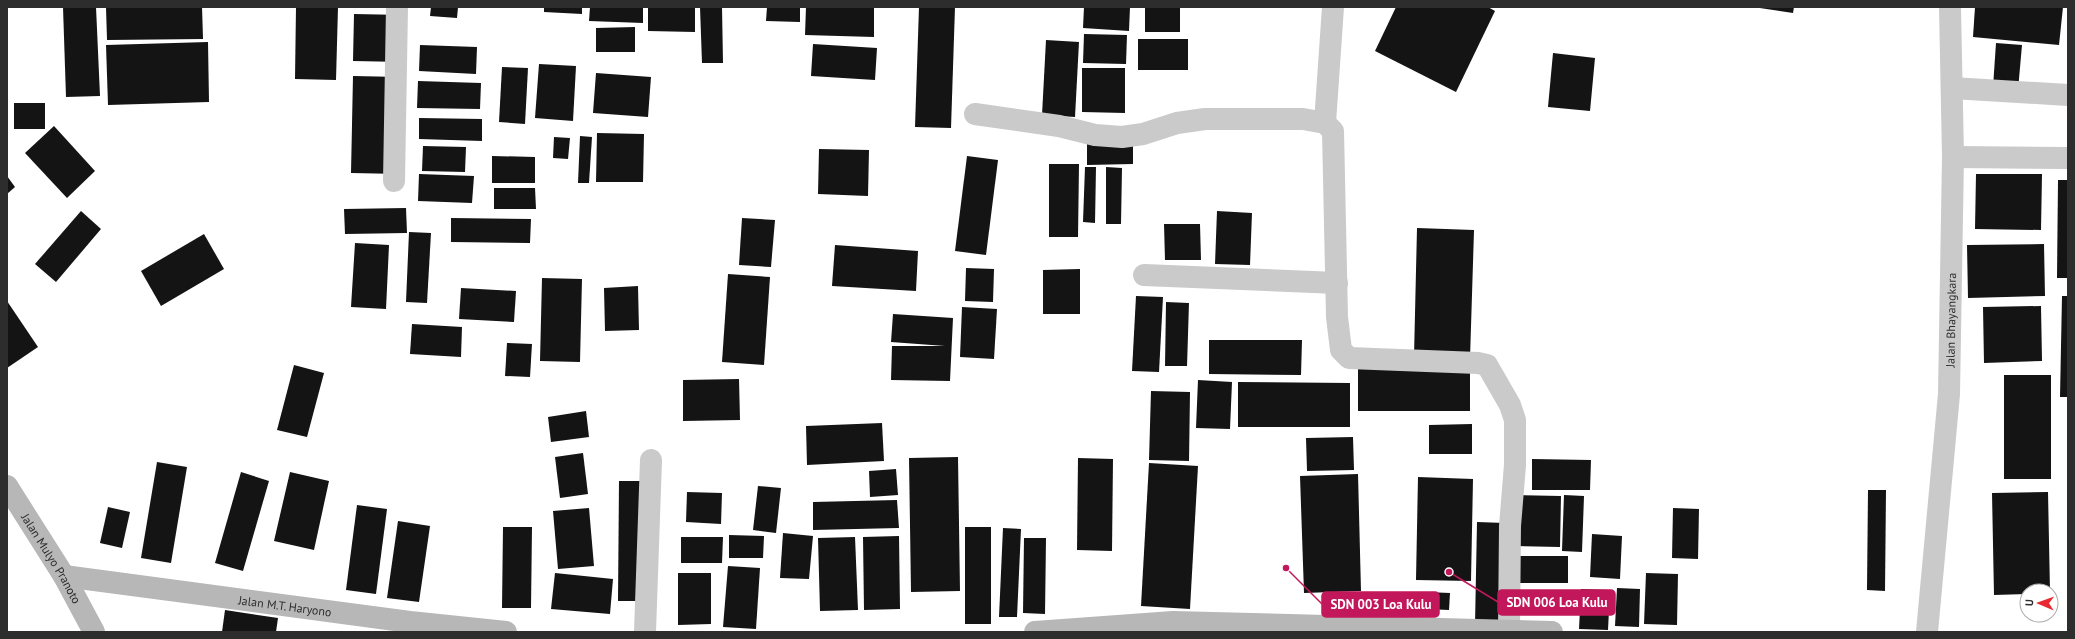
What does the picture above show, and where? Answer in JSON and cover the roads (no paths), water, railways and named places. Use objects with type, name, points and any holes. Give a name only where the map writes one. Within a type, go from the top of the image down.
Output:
[{"type":"street","points":[[394,181],[397,7]]},
{"type":"street","points":[[1325,123],[1333,7]]},
{"type":"street","name":"Jalan Bhayangkara","points":[[1927,632],[1949,394],[1953,157],[1950,7]]},
{"type":"street","points":[[1952,88],[2068,95]]},
{"type":"street","points":[[975,114],[1059,126],[1094,135],[1122,137],[1143,134],[1177,123],[1205,119],[1303,119],[1325,123],[1333,131],[1337,317],[1341,350],[1349,358],[1478,362],[1487,365],[1510,406],[1515,420],[1515,465],[1510,526],[1510,631]]},
{"type":"street","points":[[1953,157],[2068,158]]},
{"type":"street","points":[[1144,275],[1337,283]]},
{"type":"street","points":[[645,632],[651,460]]},
{"type":"street","name":"Jalan Mulyo Pranoto","points":[[7,486],[64,576],[94,632]]},
{"type":"street","name":"Jalan M.T. Haryono","points":[[64,576],[379,625],[506,632]]},
{"type":"street","points":[[1035,632],[1173,622],[1295,629],[1552,632]]},
{"type":"place","name":"SDN 003 Loa Kulu","points":[[1286,568]]},
{"type":"place","name":"SDN 006 Loa Kulu","points":[[1449,572]]}]
